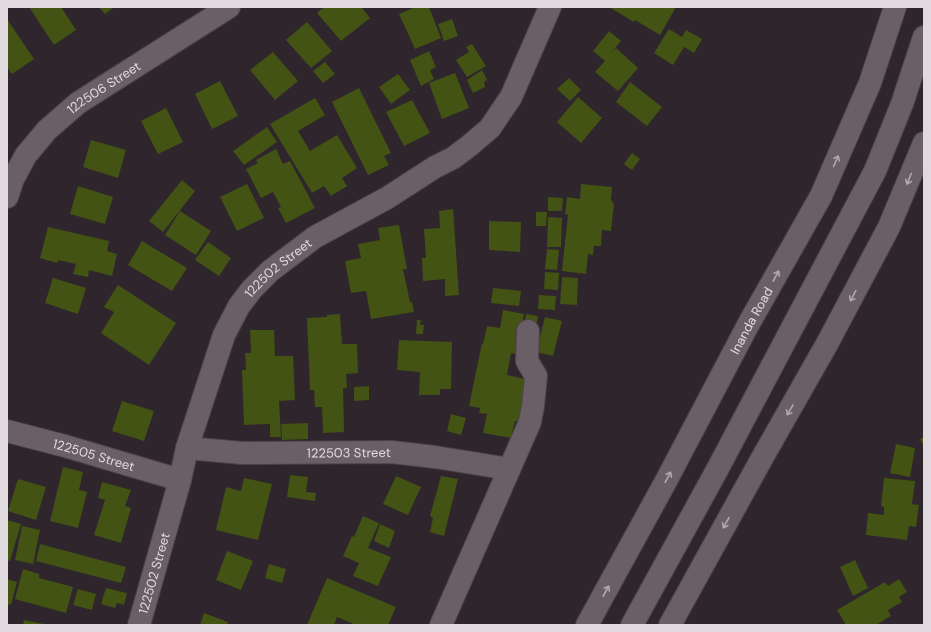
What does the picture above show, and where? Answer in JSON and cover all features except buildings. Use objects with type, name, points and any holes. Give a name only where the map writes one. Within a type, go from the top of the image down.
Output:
[{"type":"street","name":"122506 Street","points":[[7,197],[13,179],[26,155],[46,130],[78,103],[229,7]]},
{"type":"street","name":"122502 Street","points":[[139,625],[180,480],[187,448],[224,335],[239,306],[252,289],[270,271],[315,237],[387,198],[435,167],[454,158],[490,128],[511,97],[550,7]]},
{"type":"street","name":"Inanda Road","points":[[587,625],[666,481],[748,325],[820,196],[870,83],[895,7]]},
{"type":"street","points":[[632,625],[721,462],[875,171],[902,104],[924,37]]},
{"type":"street","points":[[670,625],[828,342],[882,241],[924,143]]},
{"type":"street","points":[[441,625],[530,422],[536,376],[527,361],[528,331]]},
{"type":"street","name":"122505 Street","points":[[7,432],[65,446],[180,480]]},
{"type":"street","name":"122503 Street","points":[[187,448],[242,453],[392,452],[509,468]]}]
